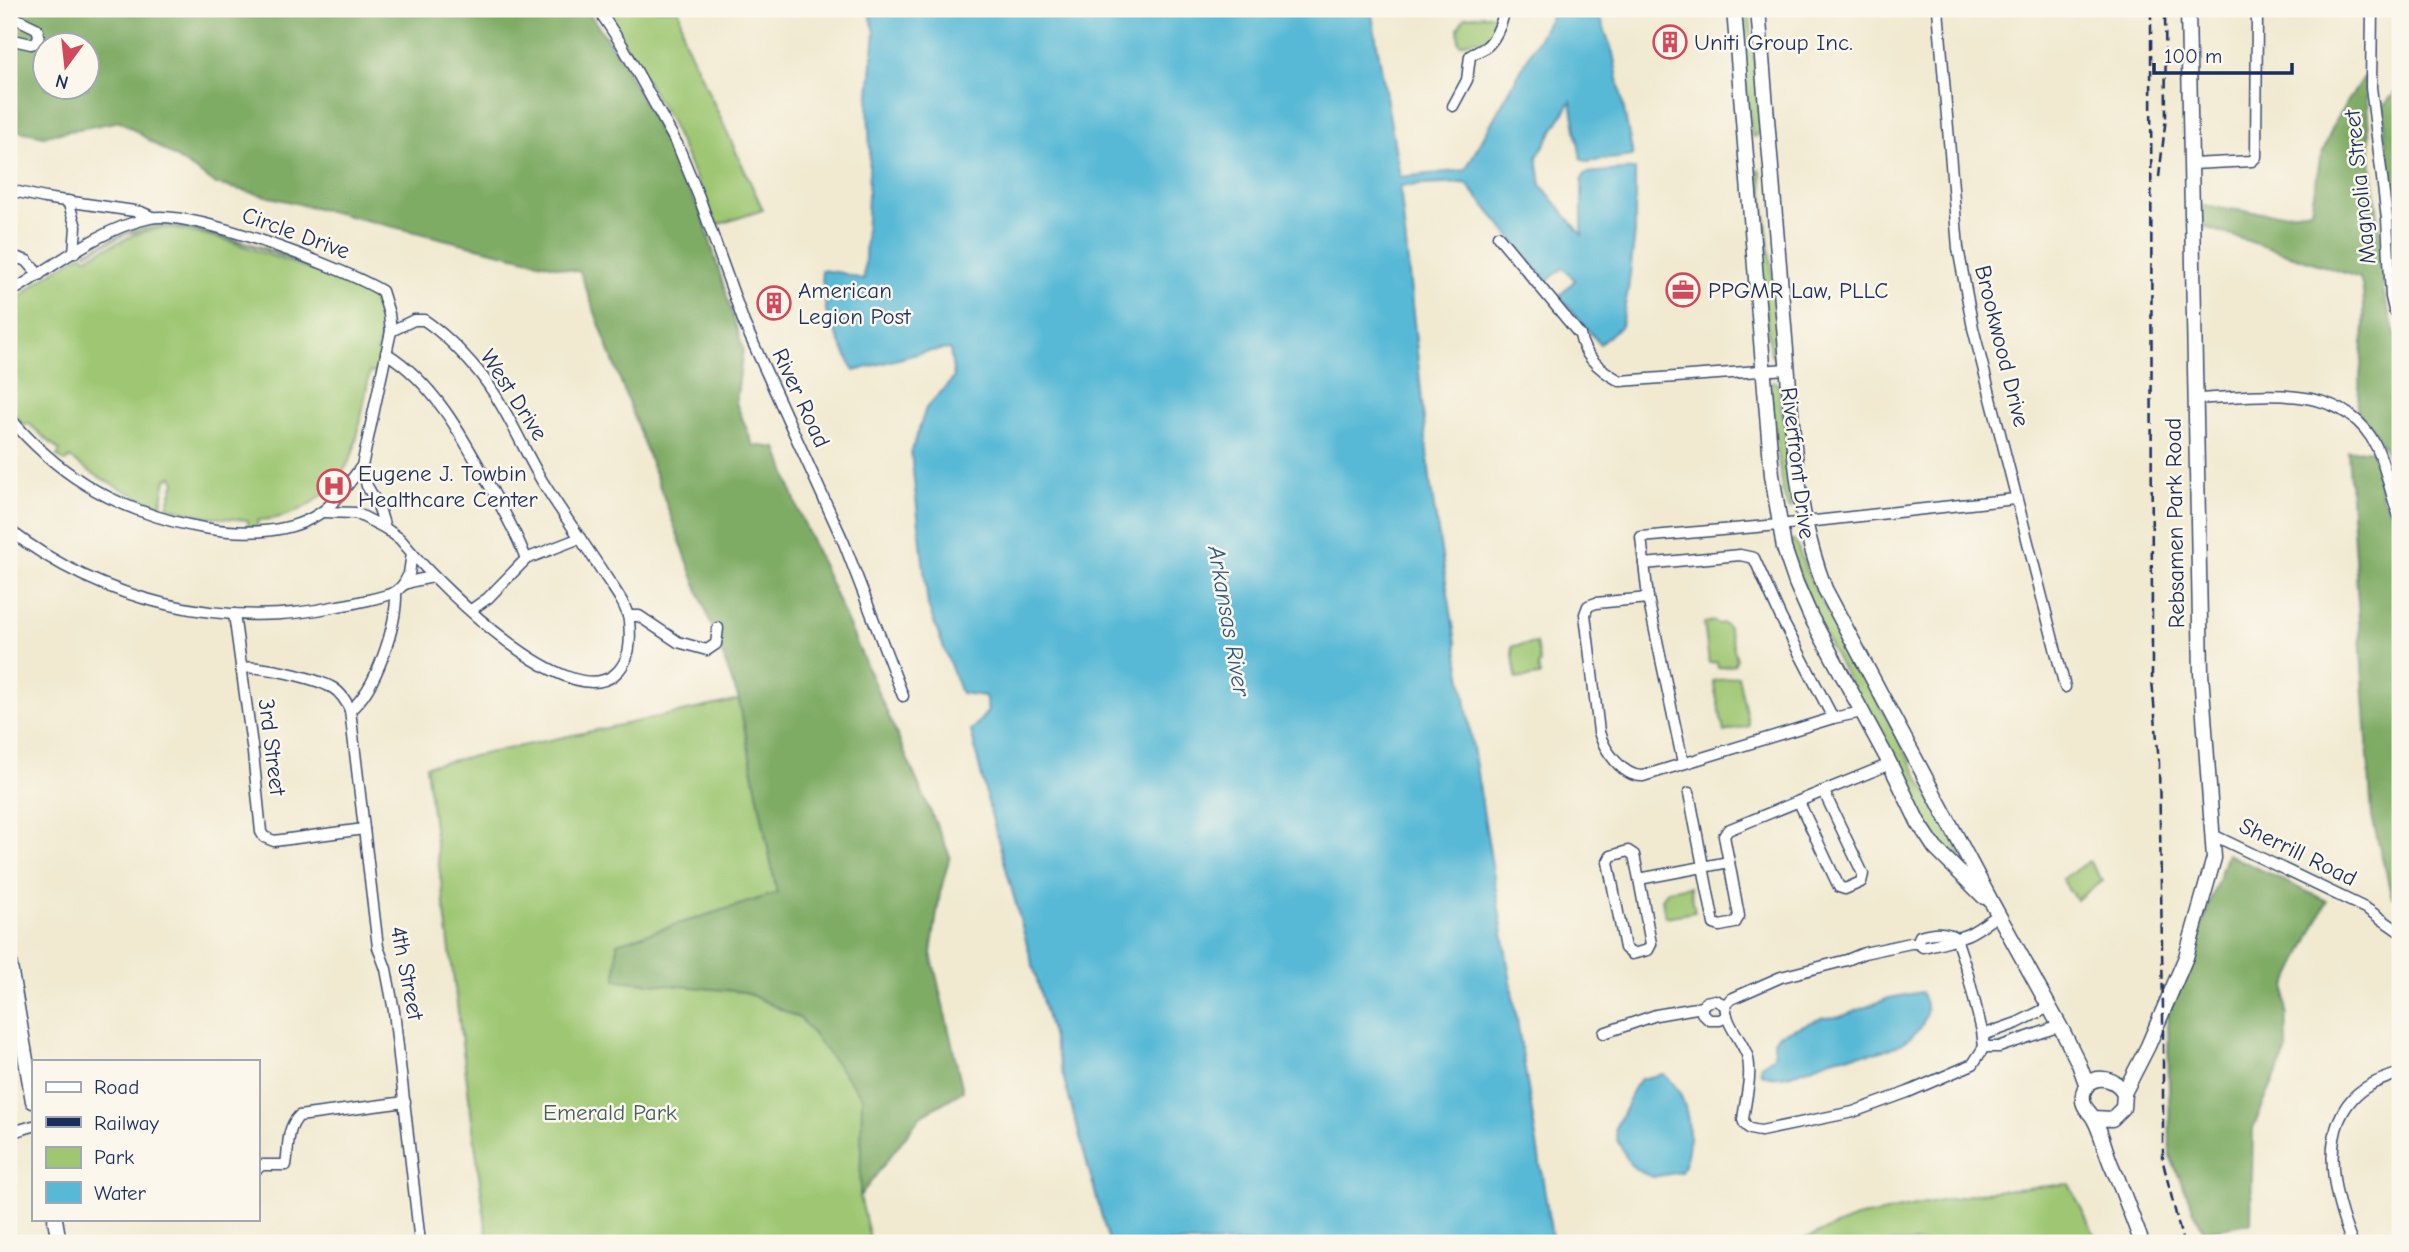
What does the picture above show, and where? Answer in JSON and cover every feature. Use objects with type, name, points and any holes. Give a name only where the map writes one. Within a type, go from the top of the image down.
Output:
[{"type":"street","name":"River Road","points":[[598,9],[635,67],[678,146],[744,323],[844,543],[903,695]]},
{"type":"street","points":[[1453,106],[1467,80],[1471,56],[1492,40],[1505,9]]},
{"type":"street","name":"Riverfront Drive","points":[[1734,9],[1772,475],[1779,525],[1801,595],[1919,822],[1935,848],[1996,910]]},
{"type":"street","name":"Riverfront Drive","points":[[1758,9],[1787,369],[1798,488],[1804,522],[1825,589],[2061,1028],[2087,1086]]},
{"type":"street","name":"Brookwood Drive","points":[[1938,9],[1960,262],[1973,328],[2015,499],[2065,687]]},
{"type":"street","name":"Rebsamen Park Road","points":[[2142,1243],[2117,1177],[2109,1139],[2112,1119],[2123,1108],[2124,1093],[2186,957],[2214,858],[2201,673],[2188,9]]},
{"type":"street","points":[[2192,164],[2252,161],[2256,158],[2258,9]]},
{"type":"street","name":"Magnolia Street","points":[[2372,9],[2371,87],[2387,219],[2391,297],[2394,310],[2400,316]]},
{"type":"street","points":[[2379,9],[2400,11]]},
{"type":"street","points":[[9,15],[36,28],[39,37],[31,44],[9,38]]},
{"type":"street","name":"Circle Drive","points":[[9,190],[141,212],[152,217],[174,219],[253,239],[321,263],[382,291],[391,331],[362,466]]},
{"type":"street","points":[[68,201],[76,227],[74,253]]},
{"type":"street","points":[[10,294],[74,253],[115,231],[152,217]]},
{"type":"street","points":[[1498,236],[1580,335],[1582,345],[1592,359],[1603,372],[1619,381],[1787,369]]},
{"type":"street","points":[[9,255],[27,261],[39,275]]},
{"type":"street","name":"West Drive","points":[[391,331],[414,320],[425,320],[456,346],[491,389],[542,480],[615,591],[628,616],[630,646],[626,660],[614,675],[593,683],[569,678],[541,665],[471,610],[412,553]]},
{"type":"street","points":[[386,353],[431,394],[460,432],[526,559]]},
{"type":"street","points":[[2195,399],[2306,397],[2340,408],[2365,429],[2375,444],[2400,518]]},
{"type":"street","points":[[9,417],[23,435],[84,484],[137,510],[193,525],[233,531],[287,528],[323,512],[362,466]]},
{"type":"street","points":[[362,466],[367,486],[378,505],[385,528]]},
{"type":"street","points":[[1684,763],[1648,598],[1641,537],[2015,499]]},
{"type":"street","points":[[241,668],[260,668],[288,674],[333,688],[350,710],[359,702],[384,657],[400,589],[409,574],[412,553],[400,539],[385,528],[356,513],[323,512]]},
{"type":"street","points":[[9,530],[72,571],[128,594],[179,608],[234,614],[308,612],[400,589],[435,577]]},
{"type":"street","points":[[471,610],[488,598],[526,559],[580,538]]},
{"type":"street","points":[[1644,564],[1740,555],[1755,558],[1781,618],[1833,718]]},
{"type":"street","points":[[1648,598],[1596,603],[1588,606],[1585,614],[1602,744],[1628,773],[1643,776],[1833,718],[1862,712]]},
{"type":"street","name":"3rd Street","points":[[234,614],[261,832],[266,839],[274,841],[364,829]]},
{"type":"street","points":[[628,616],[639,616],[678,642],[707,650],[714,648],[718,628]]},
{"type":"street","name":"4th Street","points":[[350,710],[379,947],[394,1010],[420,1243]]},
{"type":"street","points":[[1689,793],[1714,924],[1720,926],[1735,923],[1740,916],[1724,836],[1728,830],[1890,764]]},
{"type":"street","points":[[1799,802],[1839,887],[1845,889],[1861,882],[1863,874],[1824,792]]},
{"type":"street","name":"Sherrill Road","points":[[2211,834],[2367,909],[2400,932]]},
{"type":"street","points":[[1628,851],[1634,855],[1639,879],[1651,944],[1648,950],[1632,954],[1625,948],[1608,862],[1612,856],[1628,851]]},
{"type":"street","points":[[1639,879],[1729,862]]},
{"type":"street","points":[[1956,937],[1967,971],[1983,1041],[1973,1064],[1908,1092],[1842,1115],[1761,1131],[1745,1126],[1743,1120],[1747,1055],[1725,1011],[1715,1000],[1706,1002],[1702,1013],[1709,1020],[1720,1020],[1725,1011],[1731,999],[1781,977],[1864,953],[1917,943],[1920,936],[1933,933],[1946,932],[1956,937],[1968,934],[1996,910]]},
{"type":"street","points":[[9,961],[32,1095]]},
{"type":"street","points":[[1604,1034],[1656,1016],[1702,1007]]},
{"type":"street","points":[[1983,1041],[2049,1007]]},
{"type":"street","points":[[2017,1023],[2023,1039]]},
{"type":"street","name":"Rebsamen Park Road","points":[[2117,1177],[2094,1118],[2083,1102],[2087,1086],[2093,1081],[2108,1078],[2128,1068],[2156,1025]]},
{"type":"street","points":[[1983,1041],[1999,1047],[2061,1028]]},
{"type":"street","name":"Riverfront Drive","points":[[2061,1028],[2093,1070],[2108,1078]]},
{"type":"street","points":[[2351,1243],[2334,1174],[2337,1132],[2342,1116],[2353,1098],[2378,1080],[2400,1073]]},
{"type":"street","points":[[2108,1078],[2120,1085],[2124,1093]]},
{"type":"street","points":[[259,1168],[286,1165],[289,1131],[299,1116],[405,1101]]},
{"type":"street","points":[[2094,1118],[2112,1119]]},
{"type":"street","points":[[9,1133],[32,1126]]},
{"type":"street","points":[[55,1220],[59,1243]]},
{"type":"green space","points":[[9,9],[586,9],[621,59],[702,215],[743,349],[736,403],[753,445],[777,448],[799,512],[950,856],[940,893],[931,953],[963,1091],[921,1116],[860,1196],[862,1097],[801,1019],[745,992],[616,980],[617,943],[777,893],[739,700],[580,272],[216,184],[120,121],[44,136],[9,129]]},
{"type":"green space","points":[[604,9],[679,9],[684,39],[763,210],[717,225],[670,121]]},
{"type":"green space","points":[[1738,9],[1749,9],[1761,126],[1755,137],[1752,136]]},
{"type":"green space","points":[[1499,14],[1485,41],[1459,42],[1458,28],[1465,17]]},
{"type":"green space","points":[[2365,75],[2384,294],[2396,337],[2400,338],[2392,467],[2378,437],[2357,412],[2364,324],[2360,278],[2202,226],[2196,204],[2267,213],[2311,210],[2320,159],[2335,121]]},
{"type":"green space","points":[[2400,86],[2400,259],[2398,259],[2383,107]]},
{"type":"green space","points":[[1759,169],[1780,350],[1775,359],[1771,354],[1757,249],[1753,177]]},
{"type":"green space","points":[[161,223],[207,232],[276,252],[343,276],[366,288],[379,298],[384,310],[386,330],[383,350],[383,311],[375,295],[350,282],[254,246],[190,229],[164,226],[126,234],[86,253],[132,230]]},
{"type":"green space","points":[[162,228],[193,232],[253,249],[347,285],[368,295],[377,307],[380,329],[377,352],[383,354],[378,374],[370,372],[356,442],[347,466],[327,490],[302,509],[273,519],[258,520],[257,528],[248,528],[248,520],[210,517],[167,507],[175,482],[172,476],[166,479],[161,505],[114,485],[70,458],[66,462],[57,456],[60,451],[28,423],[24,426],[9,406],[9,310],[16,301],[42,279],[82,254],[85,258],[136,234]]},
{"type":"green space","points":[[1773,381],[1778,384],[1793,492],[1791,509],[1788,508],[1782,489],[1770,385]]},
{"type":"green space","points":[[2372,450],[2382,497],[2400,528],[2400,898],[2392,897],[2372,817],[2348,451]]},
{"type":"green space","points":[[1791,540],[1794,540],[1820,599],[1975,880],[1931,835],[1817,622],[1790,548]]},
{"type":"green space","points":[[1714,621],[1728,627],[1737,659],[1734,665],[1718,668],[1717,662],[1709,663],[1704,623]]},
{"type":"green space","points":[[1536,643],[1540,676],[1516,679],[1512,646]]},
{"type":"green space","points":[[1738,676],[1749,726],[1724,732],[1713,681]]},
{"type":"green space","name":"Emerald Park","points":[[739,700],[777,894],[618,943],[616,979],[745,992],[801,1019],[863,1097],[860,1196],[871,1243],[488,1243],[426,766]]},
{"type":"green space","points":[[2227,854],[2327,901],[2286,987],[2287,1050],[2253,1128],[2251,1223],[2203,1231],[2170,1156],[2168,1013],[2182,982]]},
{"type":"green space","points":[[2089,861],[2103,881],[2076,900],[2062,879]]},
{"type":"green space","points":[[1690,886],[1695,912],[1665,917],[1662,898],[1668,890]]},
{"type":"green space","points":[[2069,1184],[2099,1243],[1794,1243],[1856,1218],[1984,1192]]},
{"type":"water","name":"Arkansas River","points":[[868,9],[1371,9],[1400,177],[1465,170],[1555,9],[1597,9],[1613,53],[1633,156],[1587,162],[1581,159],[1571,101],[1537,157],[1541,185],[1582,235],[1582,179],[1586,173],[1635,169],[1635,233],[1621,326],[1600,344],[1559,296],[1575,280],[1563,268],[1547,281],[1466,183],[1400,186],[1431,488],[1553,1243],[1109,1243],[987,799],[971,731],[988,711],[985,696],[961,693],[928,606],[911,453],[926,408],[954,378],[950,349],[924,352],[854,371],[827,316],[821,270],[864,280],[870,151],[868,105],[875,32]]},
{"type":"water","points":[[1921,992],[1926,1014],[1923,1023],[1909,1039],[1889,1049],[1835,1058],[1788,1075],[1769,1076],[1761,1073],[1760,1066],[1774,1056],[1774,1040],[1778,1035],[1822,1018],[1840,1017],[1889,998]]},
{"type":"water","points":[[1663,1074],[1672,1082],[1685,1106],[1688,1147],[1681,1172],[1652,1177],[1630,1164],[1617,1140],[1615,1128],[1634,1087],[1641,1079]]},
{"type":"railway","points":[[2151,9],[2152,680],[2159,763],[2163,1162],[2183,1243]]},
{"type":"railway","points":[[2159,177],[2166,117],[2165,9]]},
{"type":"place","name":"Uniti Group Inc.","points":[[1670,42]]},
{"type":"place","name":"PPGMR Law, PLLC","points":[[1683,290]]},
{"type":"place","name":"American Legion Post","points":[[774,303]]},
{"type":"place","name":"Eugene J. Towbin Healthcare Center","points":[[334,486]]}]
